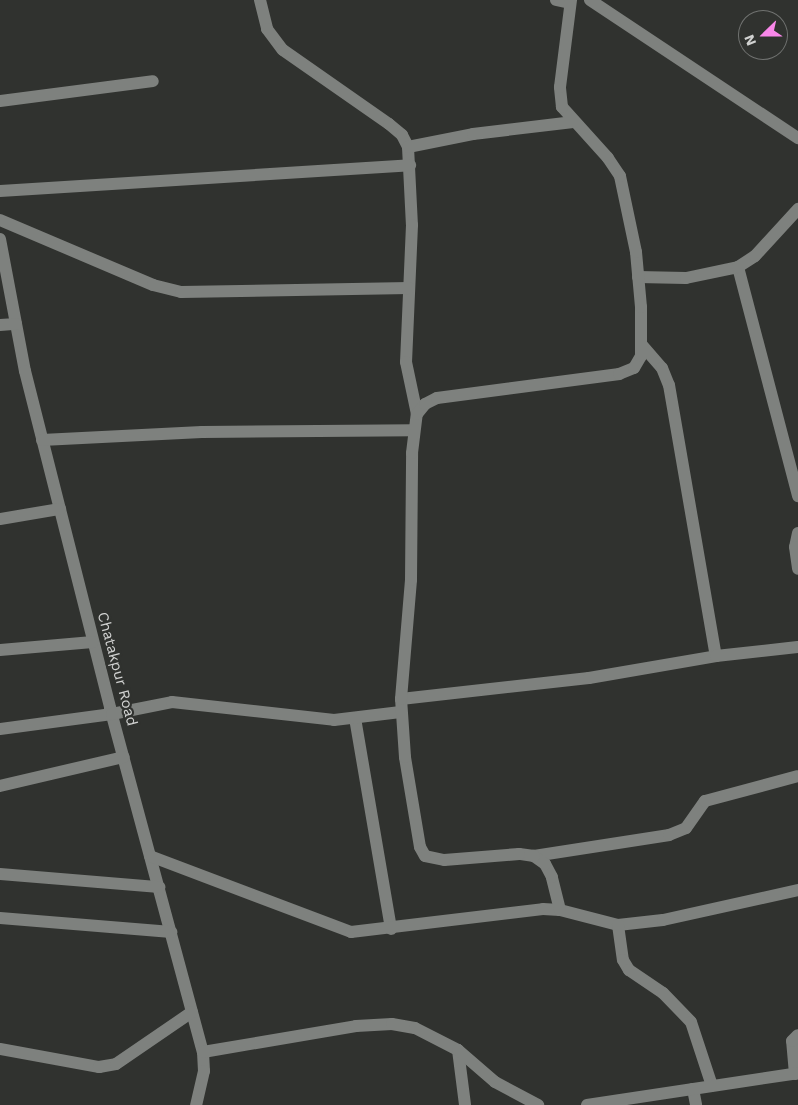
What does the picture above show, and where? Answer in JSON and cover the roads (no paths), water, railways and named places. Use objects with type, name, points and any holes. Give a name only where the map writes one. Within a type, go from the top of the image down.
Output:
[{"type":"street","points":[[260,0],[267,28],[283,50],[389,124],[402,135],[408,147],[410,165],[409,288],[406,362],[417,414],[414,430],[410,580],[401,706],[405,757],[420,847],[425,856],[444,860],[519,854],[534,856],[669,835],[686,828],[705,801],[798,776]]},
{"type":"street","points":[[417,414],[425,404],[437,398],[619,374],[634,368],[641,356],[638,277],[620,176],[608,158],[573,122],[562,107],[560,87],[571,2],[556,0]]},
{"type":"street","points":[[590,0],[798,138]]},
{"type":"street","points":[[0,101],[153,81]]},
{"type":"street","points":[[408,147],[472,134],[573,122]]},
{"type":"street","points":[[0,191],[410,165]]},
{"type":"street","points":[[638,277],[686,278],[738,267],[755,256],[798,209]]},
{"type":"street","points":[[0,220],[153,285],[182,292],[409,288]]},
{"type":"street","name":"Chatakpur Road","points":[[0,239],[16,324],[42,440],[112,714],[203,1052],[204,1072],[196,1105]]},
{"type":"street","points":[[738,267],[798,496]]},
{"type":"street","points":[[0,325],[16,324]]},
{"type":"street","points":[[641,344],[662,368],[669,385],[716,656]]},
{"type":"street","points":[[42,440],[202,432],[414,430]]},
{"type":"street","points":[[0,519],[60,509]]},
{"type":"street","points":[[798,533],[795,547],[798,569]]},
{"type":"street","points":[[0,650],[94,642]]},
{"type":"street","points":[[0,729],[112,714],[179,701],[334,720],[355,718],[401,706],[589,678],[716,656],[798,648]]},
{"type":"street","points":[[355,718],[391,929]]},
{"type":"street","points":[[0,786],[124,756]]},
{"type":"street","points":[[150,856],[351,932],[391,929],[543,909],[560,910],[618,924],[663,920],[798,890]]},
{"type":"street","points":[[534,856],[545,864],[552,877],[560,910]]},
{"type":"street","points":[[0,874],[159,887]]},
{"type":"street","points":[[0,918],[171,932]]},
{"type":"street","points":[[618,924],[623,960],[629,970],[663,993],[691,1022],[712,1086]]},
{"type":"street","points":[[0,1049],[99,1066],[116,1064],[192,1012]]},
{"type":"street","points":[[203,1052],[356,1026],[392,1024],[415,1028],[458,1050],[495,1082],[538,1105]]},
{"type":"street","points":[[587,1105],[797,1073],[792,1041],[798,1035]]},
{"type":"street","points":[[458,1050],[466,1105]]},
{"type":"street","points":[[693,1089],[696,1105]]}]
